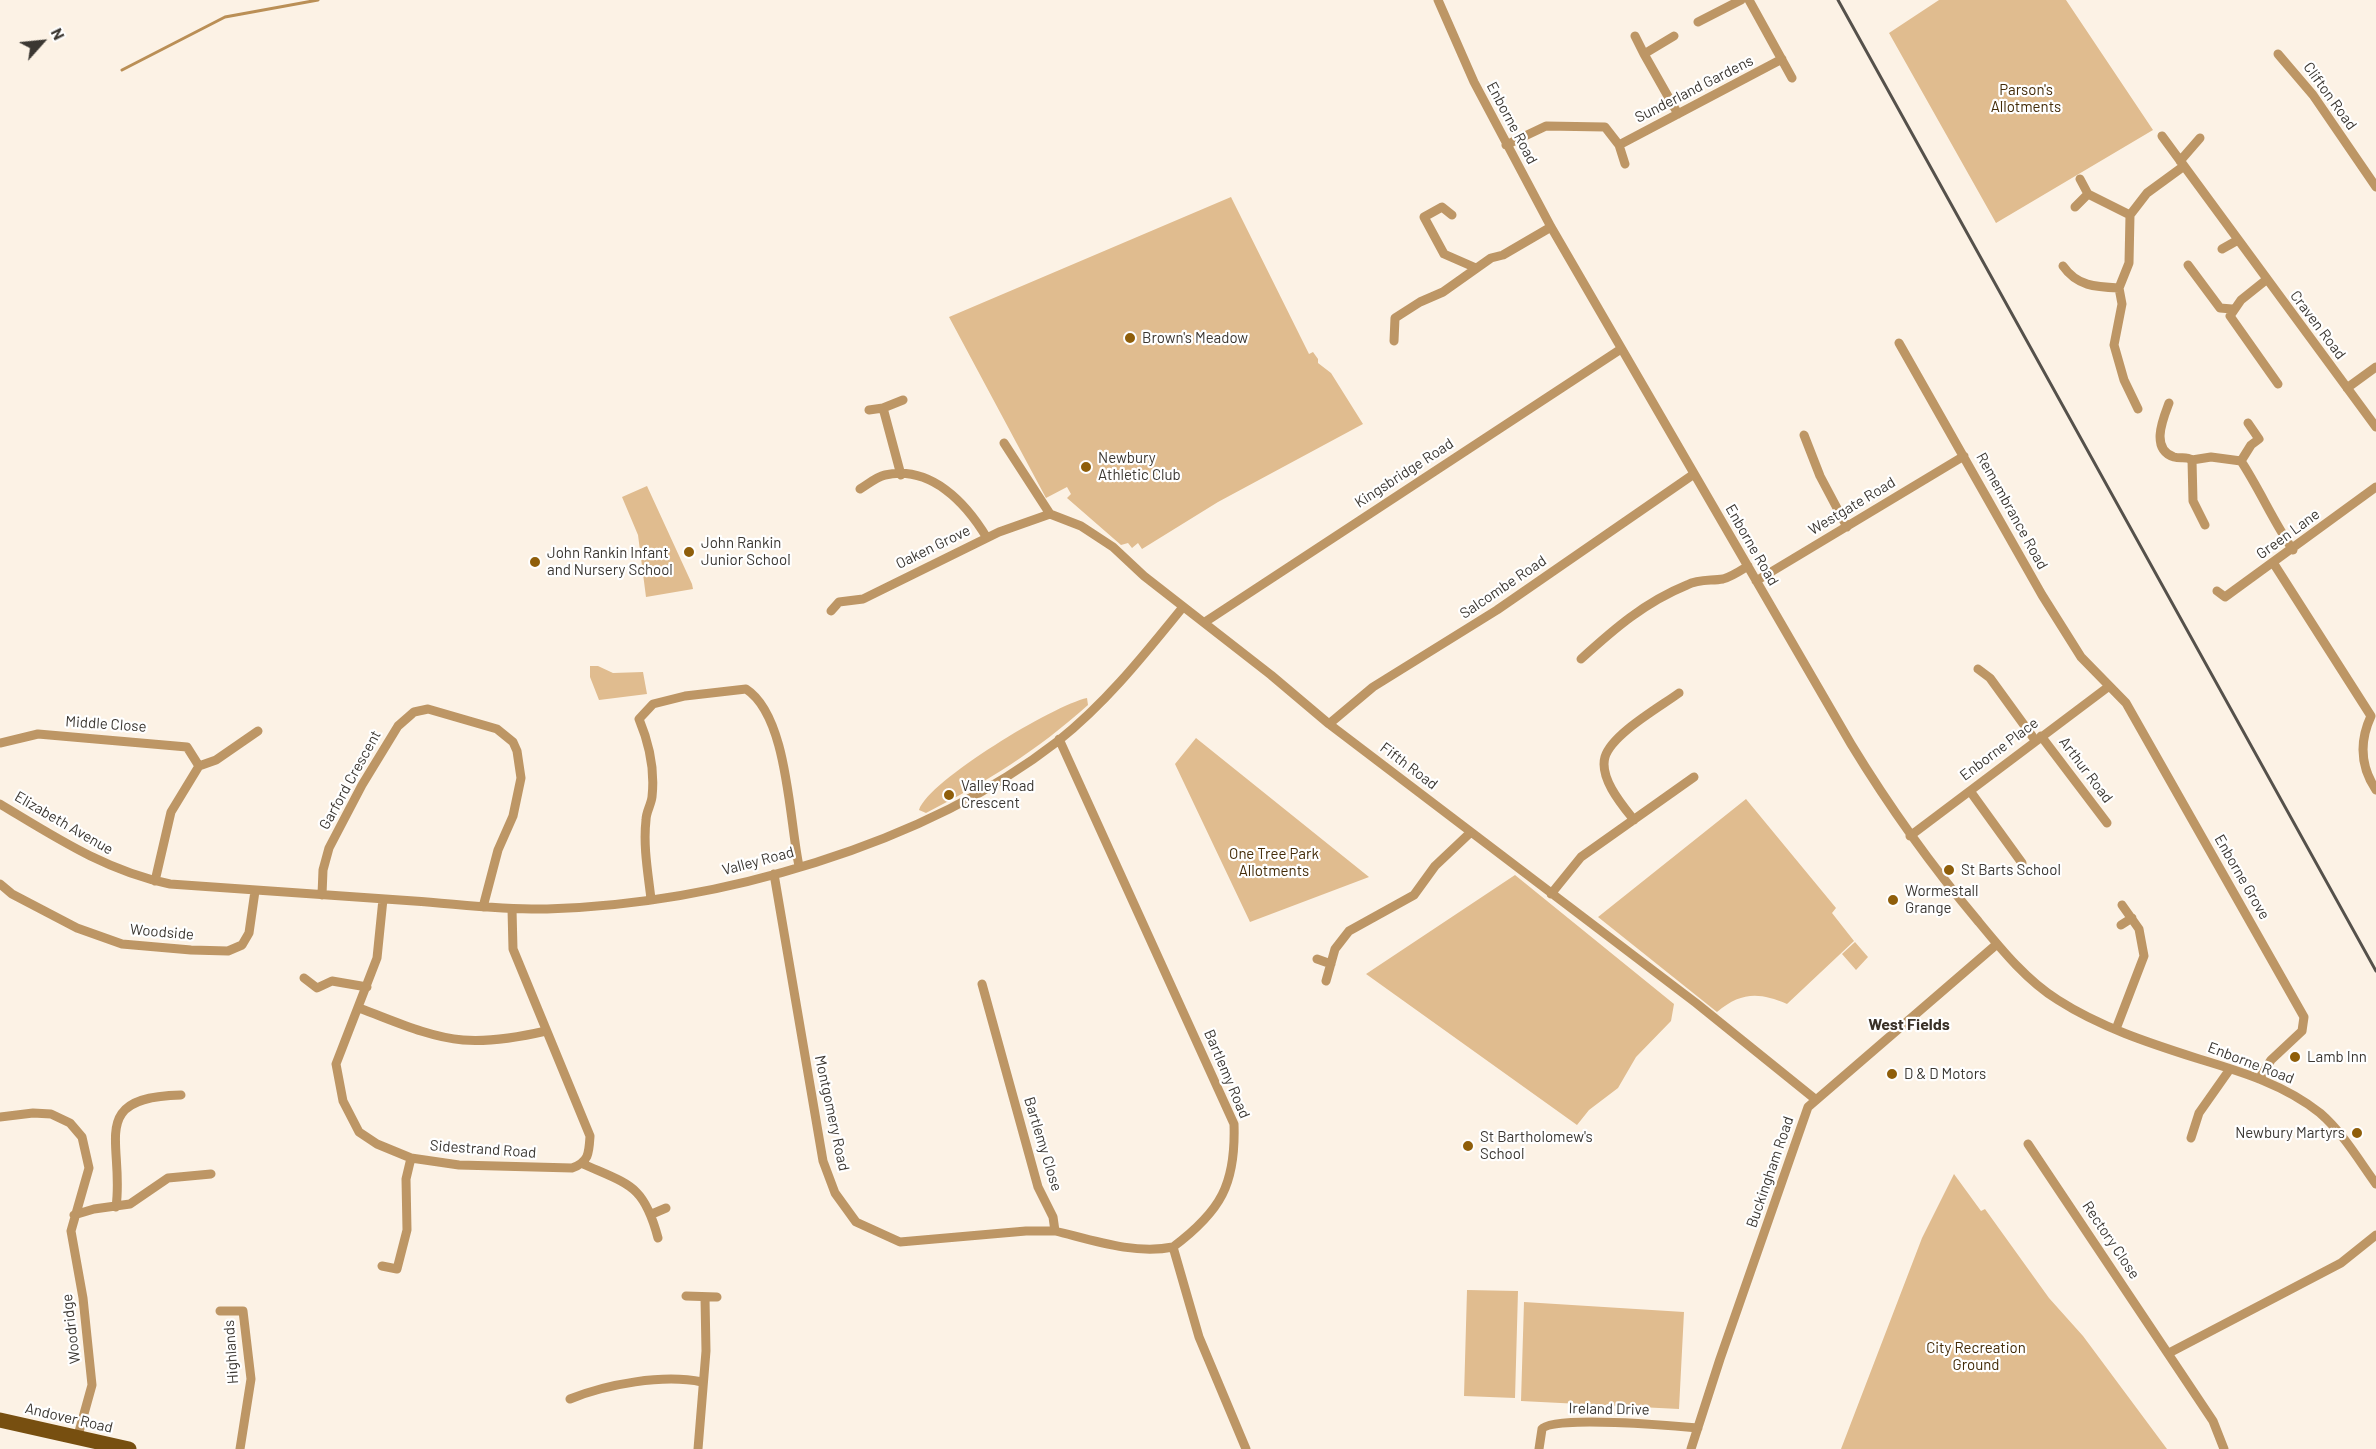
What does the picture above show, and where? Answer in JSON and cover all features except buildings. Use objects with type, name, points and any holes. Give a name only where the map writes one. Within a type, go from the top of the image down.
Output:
[{"type":"main road","name":"Andover Road","points":[[0,1420],[129,1449]]},
{"type":"street","name":"Enborne Road","points":[[1438,0],[1474,82],[1551,227],[1851,744],[1910,836],[1997,944],[2049,994],[2084,1016],[2259,1079],[2303,1101],[2330,1122],[2375,1180]]},
{"type":"street","points":[[1698,22],[1741,0]]},
{"type":"street","points":[[1749,0],[1792,78]]},
{"type":"street","points":[[1635,36],[1678,114]]},
{"type":"street","points":[[1644,54],[1674,36]]},
{"type":"street","name":"Clifton Road","points":[[2278,54],[2313,95],[2376,187]]},
{"type":"street","name":"Sunderland Gardens","points":[[1619,145],[1782,59]]},
{"type":"street","points":[[1506,145],[1546,126],[1560,124],[1605,127],[1619,145],[1625,164]]},
{"type":"street","name":"Craven Road","points":[[2162,136],[2376,427]]},
{"type":"street","points":[[2138,409],[2124,380],[2114,345],[2122,304],[2119,288],[2129,263],[2130,215],[2147,193],[2182,164],[2200,138]]},
{"type":"street","points":[[2080,179],[2088,194],[2130,215]]},
{"type":"street","points":[[2075,207],[2088,194]]},
{"type":"street","points":[[1452,215],[1442,207],[1424,217],[1444,254],[1476,268]]},
{"type":"street","points":[[1394,341],[1395,318],[1420,302],[1443,292],[1476,268],[1551,227]]},
{"type":"street","points":[[2222,249],[2238,240]]},
{"type":"street","points":[[2188,265],[2220,308]]},
{"type":"street","points":[[2063,266],[2072,278],[2080,283],[2119,288]]},
{"type":"street","points":[[2266,280],[2232,309],[2230,316],[2278,384]]},
{"type":"street","points":[[2211,315],[2220,308],[2232,309]]},
{"type":"street","name":"Remembrance Road","points":[[1899,343],[2042,595],[2081,657],[2108,687]]},
{"type":"street","name":"Kingsbridge Road","points":[[1205,622],[1621,349]]},
{"type":"street","points":[[2347,388],[2376,367]]},
{"type":"street","points":[[869,410],[883,408],[903,400]]},
{"type":"street","points":[[2169,403],[2159,435],[2163,448],[2174,457],[2192,460],[2211,457],[2241,461],[2256,483],[2272,519],[2293,550]]},
{"type":"street","points":[[883,408],[901,475]]},
{"type":"street","points":[[2241,461],[2251,445],[2259,438],[2248,423]]},
{"type":"street","points":[[1804,435],[1820,476],[1847,527]]},
{"type":"street","points":[[1004,443],[1050,514]]},
{"type":"street","name":"Westgate Road","points":[[1756,581],[1964,456]]},
{"type":"street","points":[[2192,460],[2193,501],[2205,525]]},
{"type":"street","name":"Salcombe Road","points":[[1329,724],[1373,687],[1497,610],[1694,474]]},
{"type":"street","points":[[860,489],[884,475],[927,479],[948,490],[973,515],[987,538]]},
{"type":"street","name":"Green Lane","points":[[2217,591],[2225,597],[2274,564],[2376,487]]},
{"type":"street","name":"Fifth Road","points":[[1050,514],[1081,526],[1128,558],[1144,576],[1183,608],[1205,622],[1329,724],[1696,1004],[1815,1100]]},
{"type":"street","name":"Oaken Grove","points":[[831,611],[839,603],[863,598],[987,538],[1029,520],[1050,514]]},
{"type":"street","points":[[2274,564],[2374,716],[2363,733],[2362,759],[2376,790]]},
{"type":"street","points":[[1581,659],[1624,620],[1657,599],[1688,584],[1707,578],[1723,579],[1748,566]]},
{"type":"street","name":"Valley Road","points":[[255,891],[512,909],[592,906],[651,899],[774,874],[874,841],[945,810],[1010,775],[1059,739],[1119,684],[1183,608]]},
{"type":"street","name":"Arthur Road","points":[[1978,669],[1990,678],[2107,823]]},
{"type":"street","name":"Enborne Place","points":[[1910,836],[2108,687]]},
{"type":"street","name":"Enborne Grove","points":[[2108,687],[2126,703],[2304,1017],[2302,1031],[2271,1060],[2259,1079]]},
{"type":"street","points":[[651,899],[646,861],[646,818],[652,797],[651,766],[647,739],[639,719],[653,704],[685,696],[746,689],[753,694],[765,711],[775,733],[799,866]]},
{"type":"street","points":[[1634,820],[1619,801],[1607,777],[1605,758],[1611,745],[1628,730],[1679,693]]},
{"type":"street","name":"Garford Crescent","points":[[322,895],[323,870],[329,849],[362,785],[398,726],[414,712],[428,709],[497,729],[513,742],[516,751],[521,778],[515,807],[498,850],[483,907]]},
{"type":"street","points":[[155,881],[171,812],[199,766],[216,760],[258,731]]},
{"type":"street","name":"Middle Close","points":[[0,743],[38,734],[166,743],[187,747],[199,766]]},
{"type":"street","name":"Bartlemy Road","points":[[1059,739],[1234,1124],[1235,1156],[1221,1201],[1197,1229],[1173,1247]]},
{"type":"street","points":[[1551,894],[1581,857],[1694,777]]},
{"type":"street","points":[[1970,791],[2022,863]]},
{"type":"street","name":"Elizabeth Avenue","points":[[1,807],[105,865],[155,881],[255,891]]},
{"type":"street","points":[[1326,981],[1335,950],[1349,931],[1414,895],[1435,866],[1471,832]]},
{"type":"street","name":"Montgomery Road","points":[[774,874],[823,1161],[835,1193],[856,1222],[900,1242],[1026,1231],[1054,1231]]},
{"type":"street","name":"Woodside","points":[[0,884],[12,894],[77,928],[122,944],[191,950],[228,951],[242,945],[249,933],[255,891]]},
{"type":"street","name":"Sidestrand Road","points":[[382,899],[377,958],[336,1064],[342,1101],[359,1132],[377,1144],[411,1158],[459,1165],[555,1169],[572,1168],[584,1164]]},
{"type":"street","points":[[2116,1029],[2144,956],[2139,929],[2122,904]]},
{"type":"street","points":[[512,909],[513,949],[590,1136],[589,1154],[584,1164],[637,1190],[652,1214],[658,1238]]},
{"type":"street","points":[[2121,925],[2132,918]]},
{"type":"street","name":"Buckingham Road","points":[[1692,1449],[1808,1107],[1997,944]]},
{"type":"street","points":[[1317,959],[1331,964]]},
{"type":"street","points":[[304,978],[316,988],[332,981],[367,987]]},
{"type":"street","name":"Bartlemy Close","points":[[982,984],[1038,1187],[1053,1217],[1054,1231]]},
{"type":"street","points":[[359,1008],[410,1026],[461,1040],[501,1039],[546,1030]]},
{"type":"street","points":[[2191,1138],[2199,1113],[2230,1069]]},
{"type":"street","points":[[116,1207],[118,1182],[114,1133],[119,1117],[136,1101],[152,1096],[181,1095]]},
{"type":"street","name":"Woodridge","points":[[0,1117],[33,1113],[51,1114],[70,1123],[82,1137],[89,1168],[87,1182],[74,1215],[71,1230],[83,1298],[92,1385],[77,1439]]},
{"type":"street","name":"Rectory Close","points":[[2028,1144],[2213,1421],[2224,1449]]},
{"type":"street","points":[[382,1266],[397,1269],[407,1230],[406,1179],[411,1158]]},
{"type":"street","points":[[74,1215],[130,1204],[168,1178],[211,1174]]},
{"type":"street","points":[[652,1214],[666,1208]]},
{"type":"street","points":[[1054,1231],[1137,1248],[1160,1250],[1173,1247],[1199,1337],[1246,1449]]},
{"type":"street","points":[[2169,1353],[2341,1263],[2376,1235]]},
{"type":"street","points":[[686,1296],[717,1297]]},
{"type":"street","points":[[698,1449],[706,1351],[705,1298]]},
{"type":"street","name":"Highlands","points":[[220,1311],[243,1311],[251,1378],[240,1449]]},
{"type":"street","points":[[570,1399],[646,1380],[682,1378],[702,1382]]},
{"type":"street","name":"Ireland Drive","points":[[1539,1449],[1542,1429],[1551,1423],[1609,1422],[1698,1428]]},
{"type":"green space","name":"Parson's Allotments","points":[[1939,0],[2066,0],[2153,130],[1996,223],[1889,33]]},
{"type":"green space","name":"Brown's Meadow","points":[[1231,197],[1309,354],[1313,352],[1318,363],[1331,373],[1363,424],[1218,502],[1142,549],[1138,543],[1132,548],[1128,543],[1121,545],[1067,498],[1071,494],[1067,487],[1046,498],[949,317]]},
{"type":"green space","points":[[647,486],[693,589],[646,597],[638,535],[622,497]]},
{"type":"green space","points":[[590,666],[598,666],[613,673],[643,672],[647,694],[599,700],[590,677]]},
{"type":"green space","points":[[1087,698],[1088,705],[1050,737],[1010,765],[926,813],[919,810],[928,797],[945,781],[994,745],[1048,714]]},
{"type":"green space","name":"One Tree Park Allotments","points":[[1196,738],[1369,877],[1250,922],[1175,764]]},
{"type":"green space","points":[[1746,799],[1836,908],[1832,913],[1854,941],[1787,1004],[1768,997],[1750,996],[1734,1001],[1717,1012],[1598,917]]},
{"type":"green space","points":[[1515,875],[1674,1004],[1671,1021],[1636,1057],[1618,1088],[1589,1110],[1577,1125],[1366,974]]},
{"type":"green space","points":[[1855,942],[1868,957],[1856,970],[1842,954]]},
{"type":"green space","name":"City Recreation Ground","points":[[1954,1174],[1981,1211],[1985,1209],[2049,1298],[2083,1336],[2167,1449],[1841,1449],[1922,1238]]},
{"type":"green space","points":[[1467,1290],[1518,1291],[1515,1398],[1464,1396]]},
{"type":"green space","points":[[1524,1302],[1684,1312],[1679,1409],[1521,1401]]},
{"type":"waterway","points":[[122,70],[225,17],[318,0]]},
{"type":"railway","points":[[1838,0],[2376,971]]},
{"type":"place","name":"Brown's Meadow","points":[[1130,338]]},
{"type":"place","name":"Newbury Athletic Club","points":[[1086,467]]},
{"type":"place","name":"John Rankin Junior School","points":[[689,552]]},
{"type":"place","name":"John Rankin Infant and Nursery School","points":[[535,562]]},
{"type":"place","name":"Valley Road Crescent","points":[[949,795]]},
{"type":"place","name":"St Barts School","points":[[1949,870]]},
{"type":"place","name":"Wormestall Grange","points":[[1893,900]]},
{"type":"place","name":"Lamb Inn","points":[[2295,1057]]},
{"type":"place","name":"D & D Motors","points":[[1892,1074]]},
{"type":"place","name":"Newbury Martyrs","points":[[2357,1133]]},
{"type":"place","name":"St Bartholomew's School","points":[[1468,1146]]},
{"type":"district","name":"West Fields","points":[[1909,1025]]}]
